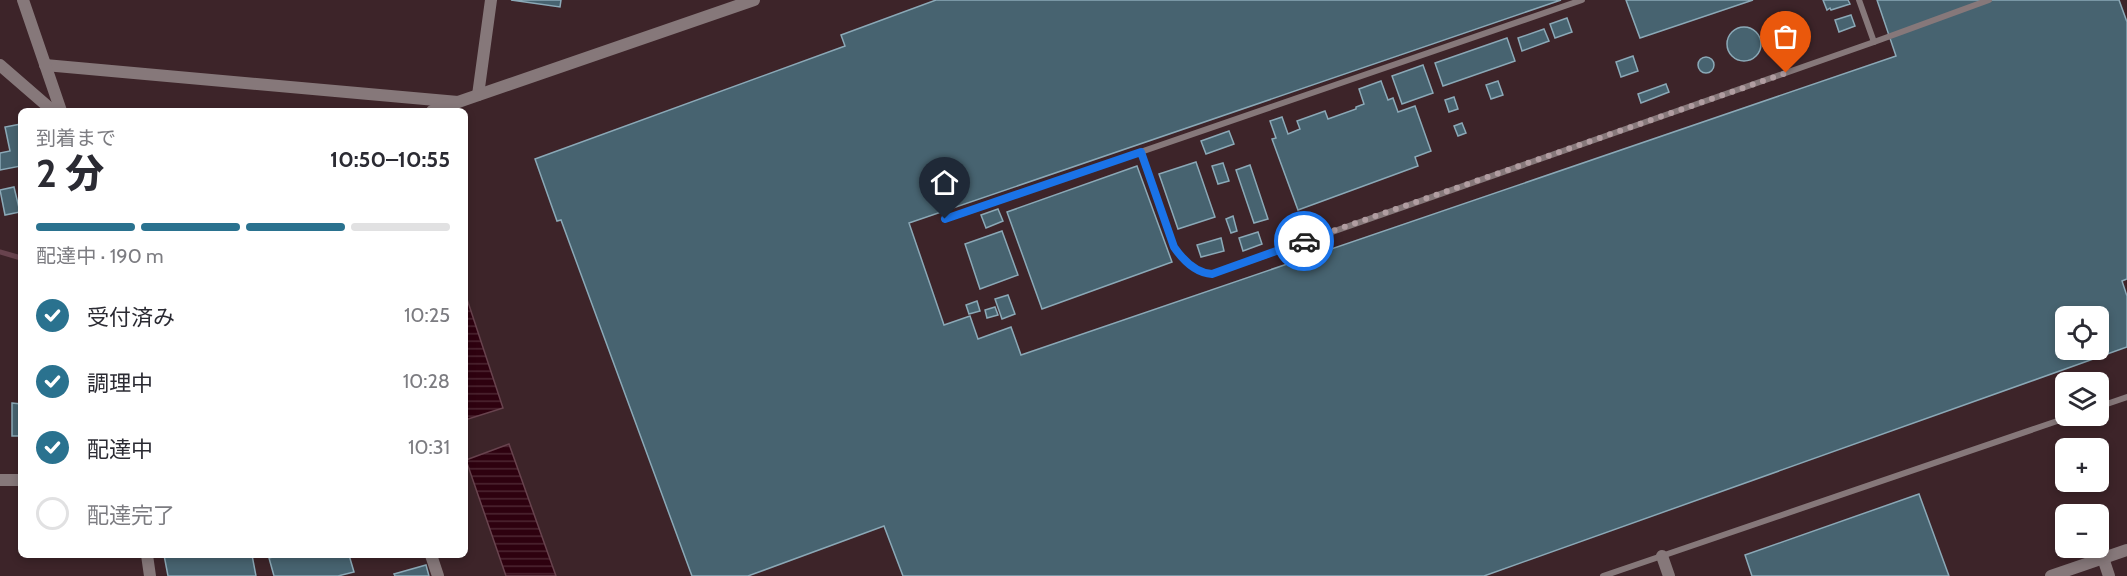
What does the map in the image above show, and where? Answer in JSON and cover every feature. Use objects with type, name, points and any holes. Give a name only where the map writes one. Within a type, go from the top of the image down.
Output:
[{"type":"street","points":[[23,0],[60,108]]},
{"type":"street","points":[[478,96],[491,0]]},
{"type":"street","points":[[441,108],[754,0]]},
{"type":"street","points":[[0,65],[50,108]]},
{"type":"street","points":[[45,65],[458,102]]},
{"type":"street","points":[[0,480],[18,480]]},
{"type":"street","points":[[2109,556],[2127,550]]},
{"type":"street","points":[[1662,556],[1669,576]]},
{"type":"street","points":[[147,558],[150,576]]},
{"type":"street","points":[[432,558],[438,576]]},
{"type":"street","points":[[2051,576],[2103,558],[2109,576]]},
{"type":"lane","points":[[945,219],[1582,0]]},
{"type":"lane","points":[[1859,0],[1874,42]]},
{"type":"lane","points":[[1141,152],[1174,247],[1194,268],[1212,274],[1989,0]]},
{"type":"lane","points":[[2109,403],[2127,397]]},
{"type":"lane","points":[[1603,576],[2055,422]]},
{"type":"shaded area","points":[[468,302],[503,408],[468,419]]},
{"type":"shaded area","points":[[509,444],[556,576],[506,576],[468,466],[468,459]]},
{"type":"building","points":[[511,0],[561,0],[560,7]]},
{"type":"building","points":[[936,0],[1561,0],[909,223],[944,325],[970,316],[978,339],[1011,327],[1021,355],[1896,56],[1877,0],[2119,0],[2127,22],[2127,279],[2122,281],[2127,296],[2127,347],[2109,353],[2109,306],[2055,306],[2055,360],[2090,360],[1484,576],[903,576],[884,526],[748,576],[692,576],[561,220],[557,221],[535,159],[845,46],[841,35]]},
{"type":"building","points":[[1626,0],[1753,0],[1640,38]]},
{"type":"building","points":[[1823,0],[1848,0],[1850,4],[1827,10]]},
{"type":"building","points":[[1786,12],[1797,17],[1802,28],[1797,39],[1786,44],[1775,39],[1770,28],[1775,17]]},
{"type":"building","points":[[1851,15],[1855,26],[1839,32],[1835,20]]},
{"type":"building","points":[[1567,18],[1572,32],[1555,38],[1550,24]]},
{"type":"building","points":[[1744,27],[1756,32],[1761,44],[1756,56],[1744,61],[1732,56],[1727,44],[1732,32]]},
{"type":"building","points":[[1544,29],[1549,41],[1522,51],[1518,38]]},
{"type":"building","points":[[1507,38],[1515,61],[1443,86],[1435,63]]},
{"type":"building","points":[[1633,56],[1638,71],[1621,77],[1616,62]]},
{"type":"building","points":[[1706,57],[1712,59],[1714,65],[1712,71],[1706,73],[1700,71],[1698,65],[1700,59]]},
{"type":"building","points":[[1423,65],[1433,93],[1402,104],[1392,76]]},
{"type":"building","points":[[1381,81],[1388,100],[1393,98],[1398,112],[1415,106],[1431,151],[1415,157],[1418,166],[1298,210],[1272,139],[1276,138],[1270,121],[1282,117],[1288,134],[1300,129],[1297,121],[1325,111],[1328,119],[1356,109],[1364,104],[1359,89]]},
{"type":"building","points":[[1498,81],[1503,95],[1491,99],[1486,85]]},
{"type":"building","points":[[1666,84],[1669,92],[1641,103],[1638,94]]},
{"type":"building","points":[[1454,97],[1458,109],[1449,112],[1445,100]]},
{"type":"building","points":[[1462,123],[1466,133],[1458,136],[1454,126]]},
{"type":"building","points":[[18,125],[18,167],[0,170],[0,153],[10,151],[5,127]]},
{"type":"building","points":[[1229,131],[1234,144],[1206,154],[1201,141]]},
{"type":"building","points":[[1196,162],[1215,217],[1178,229],[1159,174]]},
{"type":"building","points":[[1223,163],[1229,181],[1218,184],[1212,166]]},
{"type":"building","points":[[1250,165],[1268,219],[1254,223],[1236,170]]},
{"type":"building","points":[[1137,166],[1172,262],[1042,309],[1007,212]]},
{"type":"building","points":[[14,187],[18,212],[5,215],[0,190]]},
{"type":"building","points":[[998,209],[1003,221],[986,228],[981,215]]},
{"type":"building","points":[[1233,216],[1237,231],[1231,233],[1226,219]]},
{"type":"building","points":[[1002,231],[1018,275],[980,289],[965,244]]},
{"type":"building","points":[[1258,232],[1262,244],[1243,251],[1239,238]]},
{"type":"building","points":[[1221,238],[1224,251],[1201,257],[1197,245]]},
{"type":"building","points":[[1008,295],[1015,314],[1002,319],[995,299]]},
{"type":"building","points":[[977,301],[980,311],[969,314],[966,305]]},
{"type":"building","points":[[995,307],[998,315],[987,318],[985,310]]},
{"type":"building","points":[[12,403],[18,404],[18,436],[12,436]]},
{"type":"building","points":[[1919,494],[1949,576],[1752,576],[1745,555]]},
{"type":"building","points":[[165,558],[253,558],[256,576],[168,576]]},
{"type":"building","points":[[269,558],[350,558],[354,572],[338,576],[274,576]]},
{"type":"building","points":[[426,565],[429,576],[395,576],[394,574]]},
{"type":"waterway","points":[[0,252],[18,257]]},
{"type":"way so far","points":[[1304,241],[1786,73]]},
{"type":"route","points":[[945,219],[1141,152],[1174,247],[1194,268],[1212,274],[1304,241]]}]
